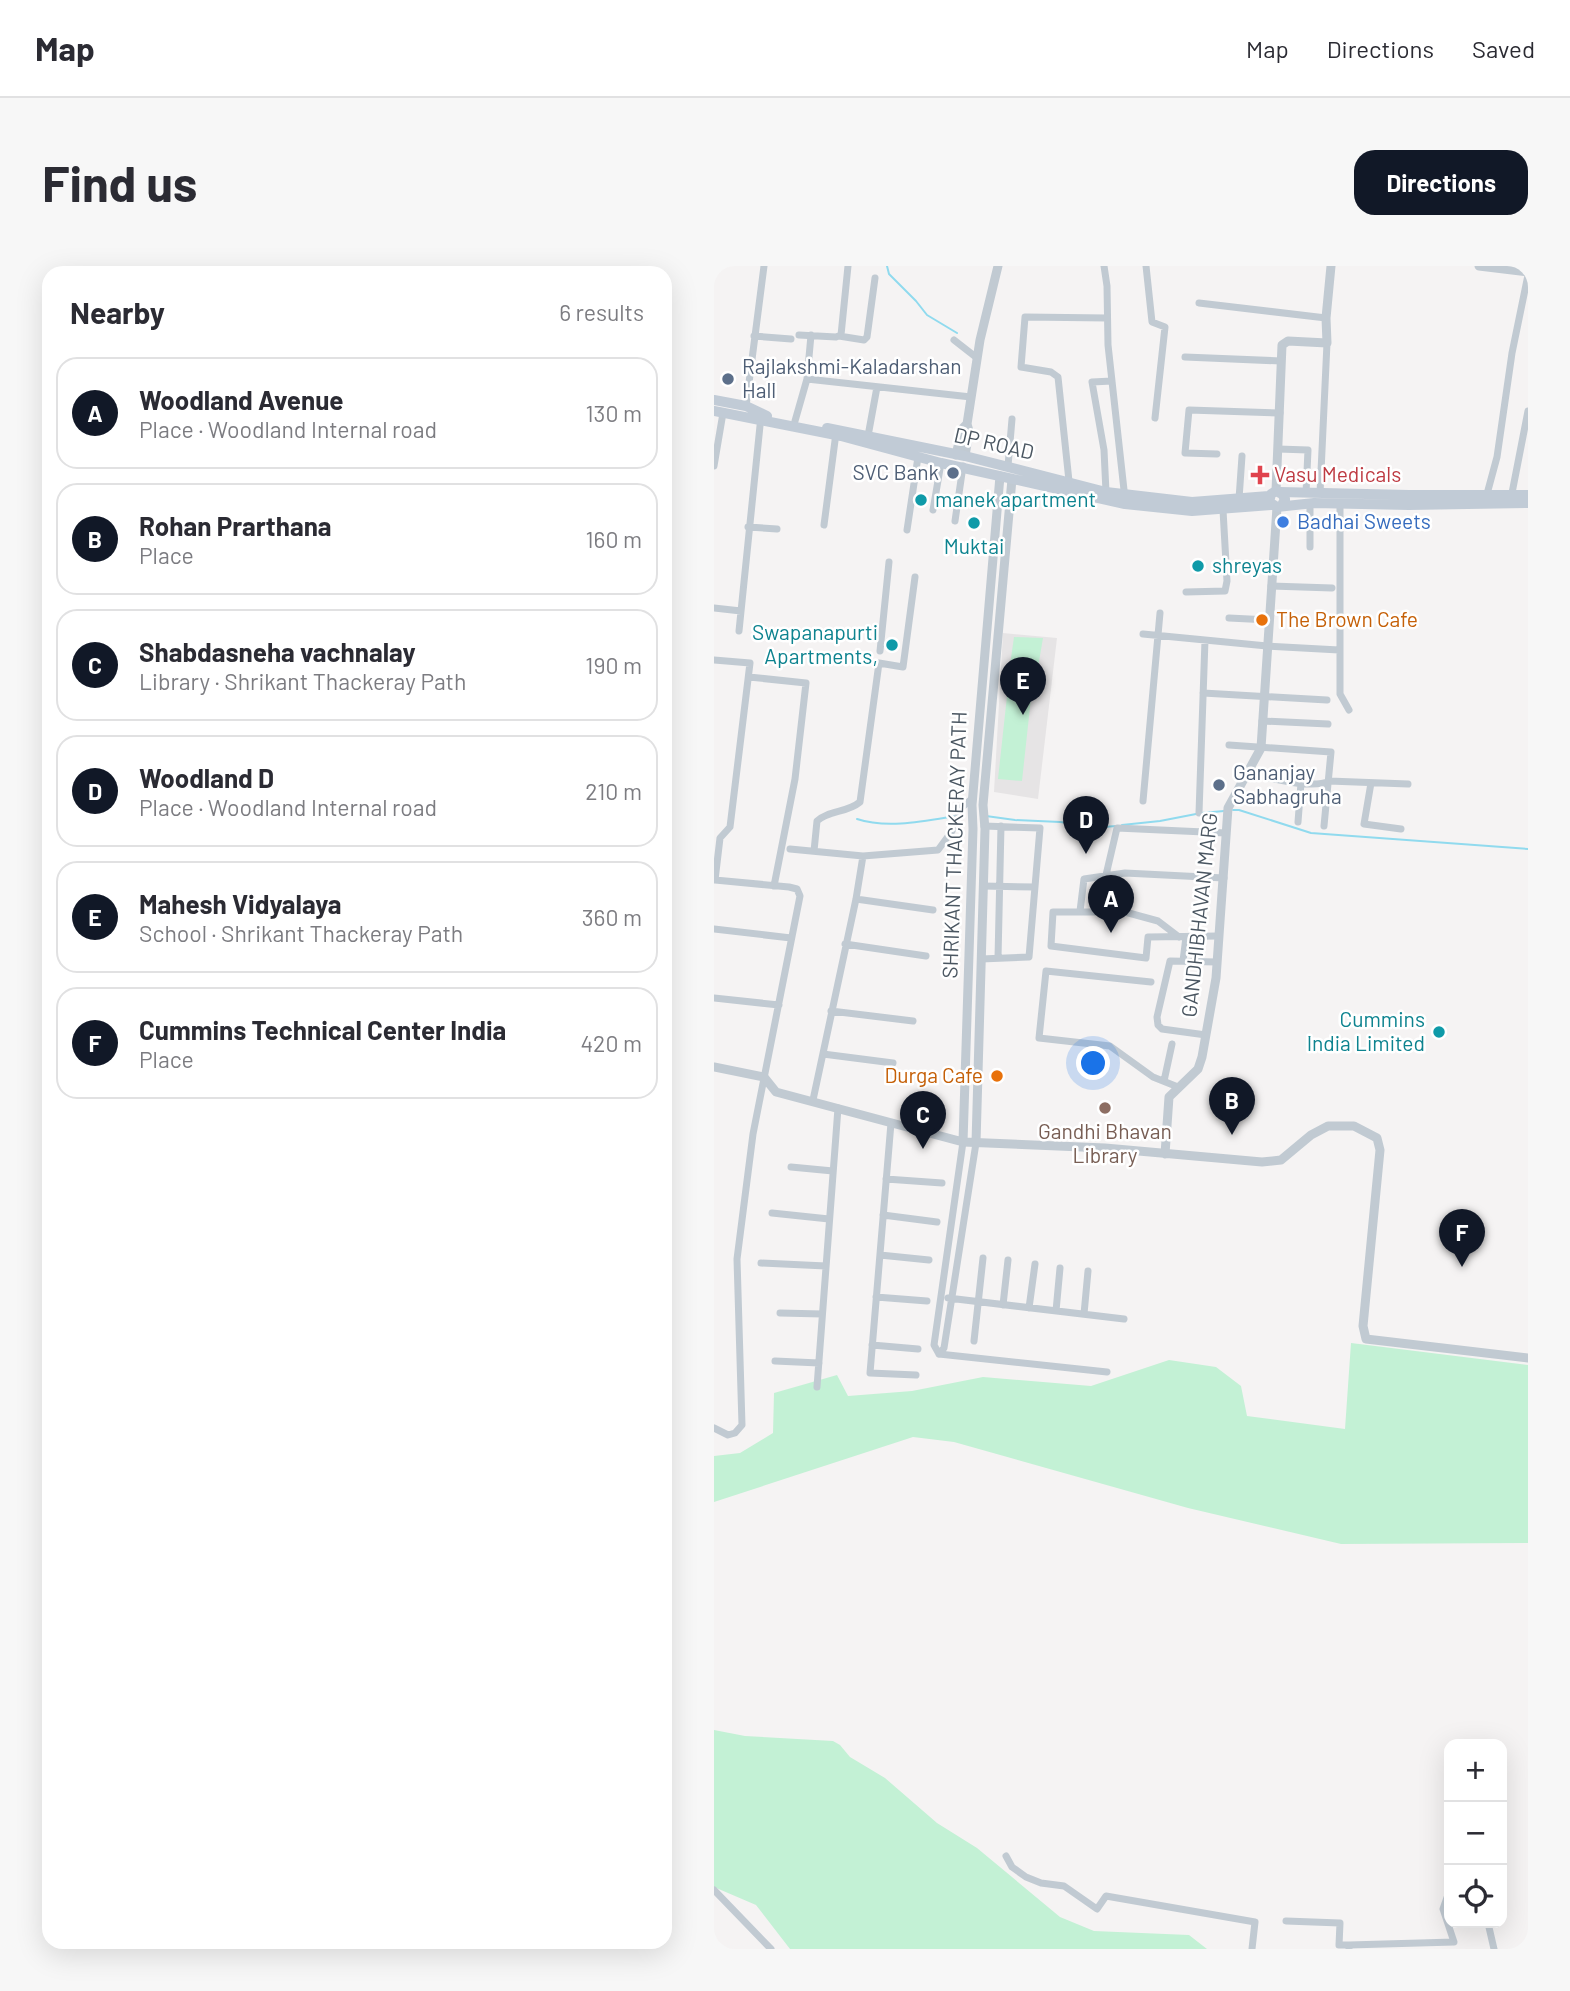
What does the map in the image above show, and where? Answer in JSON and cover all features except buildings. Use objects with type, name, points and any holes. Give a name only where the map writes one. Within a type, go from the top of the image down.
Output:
[{"type":"main road","name":"DP ROAD","points":[[714,400],[746,406],[761,418],[869,436],[961,462],[1069,481],[1125,499],[1192,502],[1308,498],[1340,503],[1409,505],[1528,503]]},
{"type":"main road","name":"DP ROAD","points":[[723,413],[795,421],[941,463],[961,462]]},
{"type":"main road","name":"SHRIKANT THACKERAY PATH","points":[[1006,469],[1012,479]]},
{"type":"main road","name":"DP ROAD","points":[[1012,479],[1174,510],[1223,510],[1276,500]]},
{"type":"main road","name":"DP ROAD","points":[[1308,498],[1321,493],[1528,495]]},
{"type":"street","points":[[746,406],[764,266]]},
{"type":"street","points":[[839,336],[848,266]]},
{"type":"street","points":[[955,521],[977,358],[998,266]]},
{"type":"street","points":[[1104,266],[1112,381],[1125,499]]},
{"type":"street","points":[[1146,266],[1152,322],[1165,327],[1155,418]]},
{"type":"street","points":[[1321,493],[1326,318],[1331,266]]},
{"type":"street","points":[[1479,266],[1528,273],[1510,365],[1497,457],[1487,494]]},
{"type":"street","points":[[754,336],[839,336],[863,340],[867,337],[874,278]]},
{"type":"street","points":[[1199,303],[1326,318]]},
{"type":"street","points":[[1069,481],[1058,377],[1051,372],[1021,366],[1025,317],[1107,318]]},
{"type":"street","points":[[795,421],[807,379],[811,335]]},
{"type":"street","points":[[954,340],[977,358]]},
{"type":"street","points":[[1185,357],[1281,361],[1284,342],[1327,343]]},
{"type":"street","name":"GANDHIBHAVAN MARG","points":[[1165,1154],[1170,1097],[1198,1069],[1206,1035],[1217,962],[1227,811],[1261,748],[1276,500],[1281,361]]},
{"type":"street","points":[[807,379],[971,397]]},
{"type":"street","points":[[1106,492],[1104,450],[1092,382],[1112,381]]},
{"type":"street","points":[[869,436],[877,387]]},
{"type":"street","points":[[1217,454],[1185,453],[1189,410],[1280,413]]},
{"type":"street","points":[[1512,493],[1528,411]]},
{"type":"street","points":[[714,466],[723,413]]},
{"type":"street","points":[[739,631],[761,418]]},
{"type":"street","points":[[1006,469],[1012,419]]},
{"type":"street","points":[[824,525],[836,432]]},
{"type":"street","points":[[1278,449],[1308,450],[1310,547]]},
{"type":"street","points":[[1239,499],[1242,456]]},
{"type":"street","points":[[907,530],[918,457]]},
{"type":"street","points":[[960,504],[961,462]]},
{"type":"street","points":[[933,510],[941,463]]},
{"type":"street","name":"SHRIKANT THACKERAY PATH","points":[[963,1142],[972,802],[1006,469]]},
{"type":"street","name":"SHRIKANT THACKERAY PATH","points":[[976,1143],[984,805],[1012,479]]},
{"type":"street","points":[[1340,503],[1340,694],[1349,710]]},
{"type":"street","points":[[1186,592],[1225,591],[1227,586],[1223,510]]},
{"type":"street","points":[[748,527],[777,529]]},
{"type":"street","points":[[880,651],[889,562]]},
{"type":"street","points":[[814,851],[817,821],[823,815],[853,808],[860,802],[879,663],[903,667],[915,577]]},
{"type":"street","points":[[1271,586],[1332,588]]},
{"type":"street","points":[[714,608],[741,611]]},
{"type":"street","points":[[1143,801],[1160,613]]},
{"type":"street","points":[[1229,618],[1269,620]]},
{"type":"street","points":[[1143,634],[1339,650]]},
{"type":"street","points":[[1199,813],[1205,640]]},
{"type":"street","points":[[714,660],[750,663],[730,827],[720,838],[715,880],[789,887],[800,892],[753,1134],[737,1259],[742,1424],[736,1433],[728,1435],[716,1429]]},
{"type":"street","points":[[749,677],[806,683],[795,779],[774,886]]},
{"type":"street","points":[[1203,693],[1327,700]]},
{"type":"street","points":[[1262,721],[1328,724]]},
{"type":"street","points":[[1229,745],[1331,752],[1324,826]]},
{"type":"street","points":[[1247,773],[1301,783],[1323,784],[1329,781],[1408,784]]},
{"type":"street","points":[[1298,822],[1301,783]]},
{"type":"street","points":[[1371,783],[1364,824],[1401,829]]},
{"type":"street","points":[[790,849],[863,856],[938,850],[952,831],[961,808],[972,802]]},
{"type":"street","points":[[981,959],[1029,957],[1040,828],[984,823]]},
{"type":"street","points":[[998,958],[1001,826]]},
{"type":"street","points":[[1106,876],[1117,828],[1226,833]]},
{"type":"street","points":[[813,1100],[863,856]]},
{"type":"street","points":[[1080,911],[1084,879],[1125,873],[1224,878]]},
{"type":"street","points":[[983,886],[1035,887]]},
{"type":"street","points":[[856,899],[933,910]]},
{"type":"street","points":[[1182,937],[1158,921],[1125,912],[1053,912],[1051,946],[1146,958],[1148,937],[1182,937],[1218,936]]},
{"type":"street","points":[[714,929],[791,938]]},
{"type":"street","points":[[1182,937],[1183,961]]},
{"type":"street","points":[[845,944],[926,956]]},
{"type":"street","points":[[1206,1035],[1162,1029],[1158,1025],[1157,1017],[1170,961],[1217,962]]},
{"type":"street","points":[[1151,982],[1046,971],[1039,1038],[1110,1046],[1153,1077],[1178,1087]]},
{"type":"street","points":[[714,998],[779,1005]]},
{"type":"street","points":[[831,1011],[913,1021]]},
{"type":"street","points":[[1164,1081],[1172,1044]]},
{"type":"street","points":[[822,1054],[893,1063]]},
{"type":"street","points":[[714,1067],[764,1077],[776,1092],[963,1142],[1105,1148],[1262,1162],[1281,1160],[1311,1135],[1328,1126],[1354,1126],[1377,1138],[1380,1150],[1363,1326],[1366,1339],[1528,1358]]},
{"type":"street","points":[[817,1387],[838,1108]]},
{"type":"street","points":[[891,1124],[870,1373],[916,1375]]},
{"type":"street","points":[[939,1353],[934,1345],[963,1142]]},
{"type":"street","points":[[939,1353],[944,1348],[976,1143]]},
{"type":"street","points":[[792,1167],[833,1171]]},
{"type":"street","points":[[886,1179],[942,1183]]},
{"type":"street","points":[[955,1198],[967,1199]]},
{"type":"street","points":[[772,1213],[830,1219]]},
{"type":"street","points":[[883,1215],[937,1223]]},
{"type":"street","points":[[880,1255],[929,1260]]},
{"type":"street","points":[[974,1341],[983,1258]]},
{"type":"street","points":[[1003,1305],[1007,1260]]},
{"type":"street","points":[[761,1263],[825,1266]]},
{"type":"street","points":[[1029,1308],[1035,1264]]},
{"type":"street","points":[[1056,1311],[1060,1268]]},
{"type":"street","points":[[1084,1314],[1088,1271]]},
{"type":"street","points":[[876,1297],[927,1301]]},
{"type":"street","points":[[941,1297],[1124,1319]]},
{"type":"street","points":[[780,1313],[822,1314]]},
{"type":"street","points":[[872,1345],[918,1349]]},
{"type":"street","points":[[939,1353],[1107,1372]]},
{"type":"street","points":[[775,1361],[819,1363]]},
{"type":"street","points":[[1006,1856],[1012,1867],[1026,1877],[1041,1883],[1064,1886],[1097,1909],[1106,1896],[1255,1922],[1252,1949]]},
{"type":"street","points":[[714,1890],[771,1949]]},
{"type":"street","points":[[1286,1921],[1340,1923],[1339,1945],[1349,1947],[1439,1945],[1454,1942]]},
{"type":"street","points":[[1449,1928],[1454,1942],[1461,1949]]},
{"type":"street","points":[[1489,1928],[1494,1949]]},
{"type":"shaded area","points":[[1003,633],[1057,638],[1038,799],[994,792]]},
{"type":"green space","points":[[1014,637],[1043,638],[1034,691],[1007,686]]},
{"type":"green space","points":[[1007,696],[1031,698],[1022,781],[998,779]]},
{"type":"green space","points":[[1351,1343],[1528,1365],[1528,1543],[1341,1544],[1188,1508],[954,1442],[913,1437],[714,1502],[714,1456],[740,1453],[773,1433],[774,1393],[837,1375],[848,1396],[912,1391],[983,1377],[1091,1386],[1169,1360],[1216,1367],[1241,1386],[1247,1416],[1345,1429]]},
{"type":"green space","points":[[714,1730],[745,1736],[833,1741],[850,1757],[885,1778],[937,1823],[977,1848],[1060,1917],[1094,1931],[1189,1935],[1207,1949],[790,1949],[756,1905],[714,1887]]},
{"type":"waterway","points":[[887,266],[889,274],[927,315],[957,333]]},
{"type":"waterway","points":[[1233,810],[1311,833],[1528,849]]},
{"type":"waterway","points":[[1202,813],[1224,811]]},
{"type":"waterway","points":[[1122,825],[1196,814]]},
{"type":"waterway","points":[[857,819],[893,824],[956,816]]},
{"type":"waterway","points":[[986,816],[1116,826]]},
{"type":"place","name":"Rajlakshmi-Kaladarshan Hall","points":[[728,379]]},
{"type":"place","name":"SVC Bank","points":[[953,473]]},
{"type":"place","name":"Vasu Medicals","points":[[1260,475]]},
{"type":"place","name":"manek apartment","points":[[921,500]]},
{"type":"place","name":"Badhai Sweets","points":[[1283,522]]},
{"type":"place","name":"Muktai","points":[[974,523]]},
{"type":"place","name":"shreyas","points":[[1198,566]]},
{"type":"place","name":"The Brown Cafe","points":[[1262,620]]},
{"type":"place","name":"Swapanapurti Apartments,","points":[[892,645]]},
{"type":"place","name":"Mahesh Vidyalaya","points":[[1023,715]]},
{"type":"place","name":"Gananjay Sabhagruha","points":[[1219,785]]},
{"type":"place","name":"Woodland D","points":[[1086,854]]},
{"type":"place","name":"Woodland Avenue","points":[[1111,933]]},
{"type":"place","name":"Cummins India Limited","points":[[1439,1032]]},
{"type":"place","name":"Durga Cafe","points":[[997,1076]]},
{"type":"place","name":"Gandhi Bhavan Library","points":[[1105,1108]]},
{"type":"place","name":"Rohan Prarthana","points":[[1232,1135]]},
{"type":"place","name":"Shabdasneha vachnalay","points":[[923,1149]]},
{"type":"place","name":"Cummins Technical Center India","points":[[1462,1267]]}]
